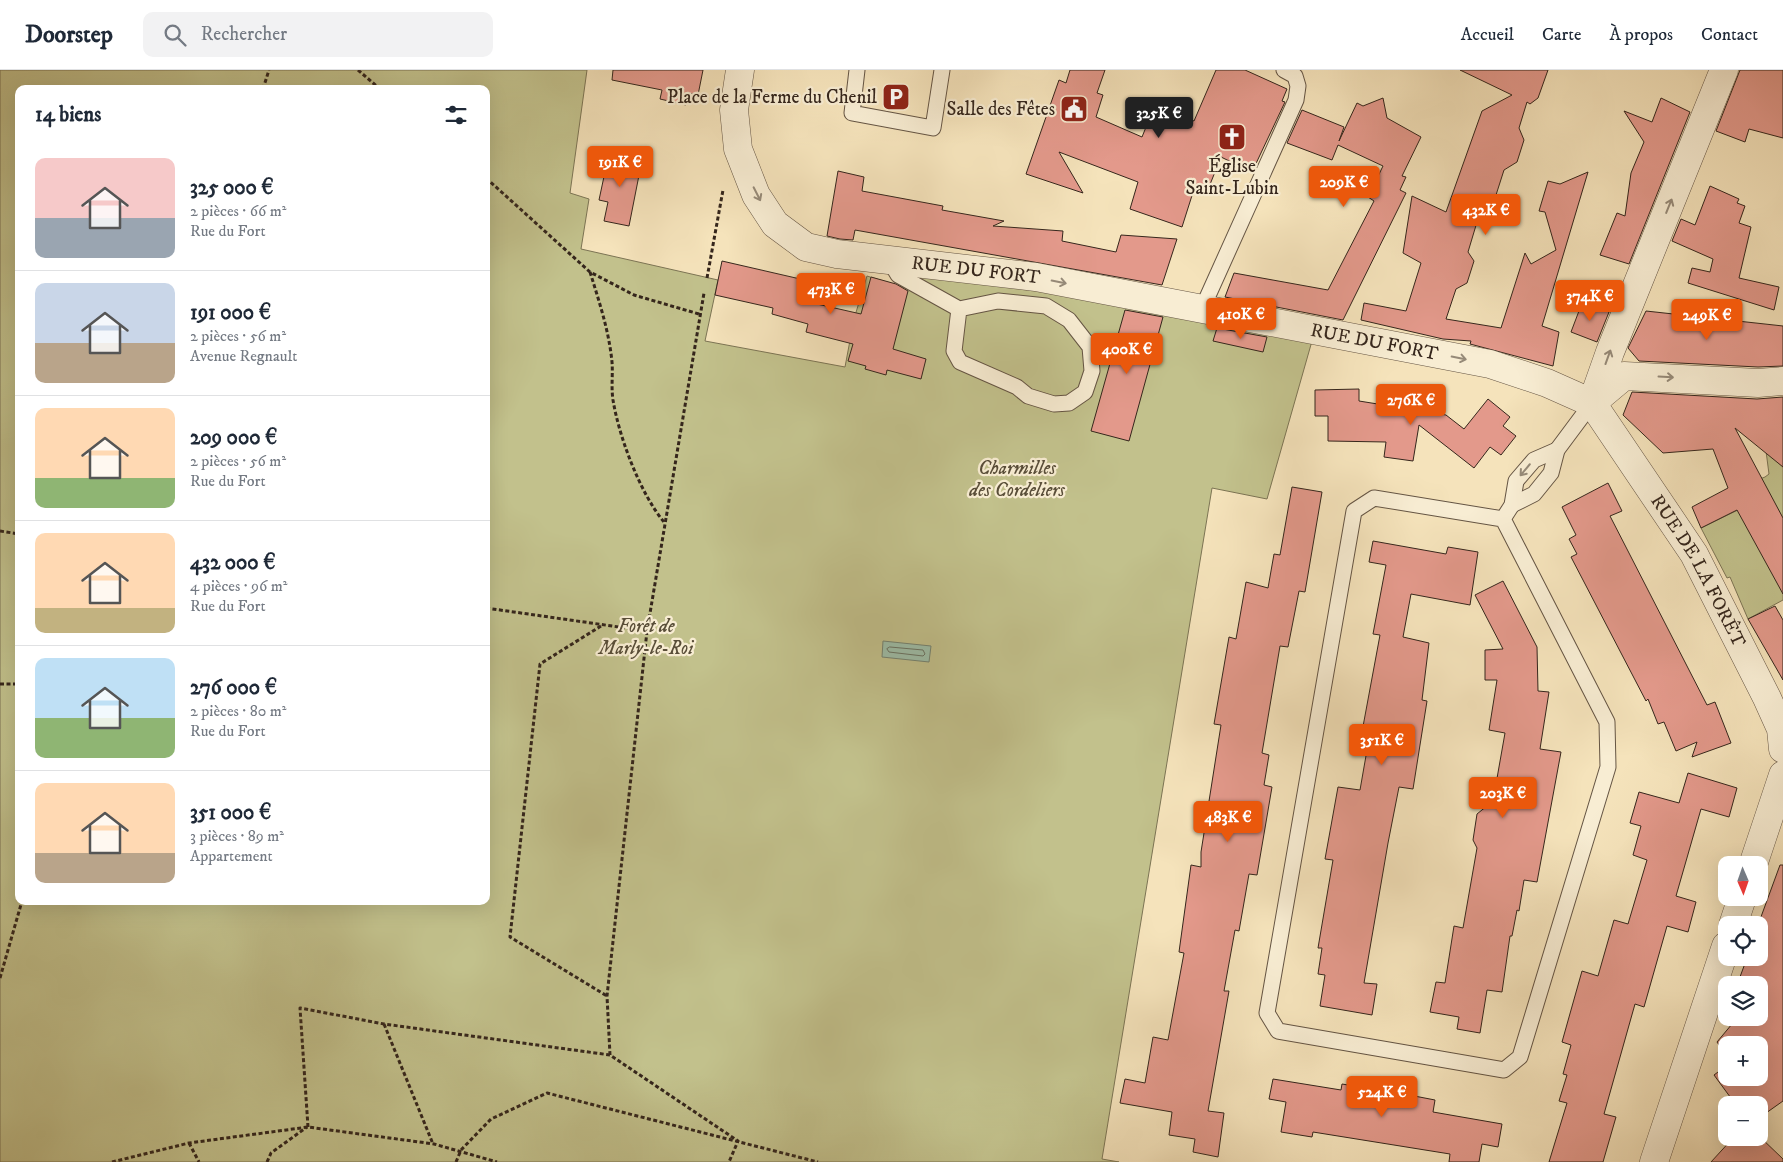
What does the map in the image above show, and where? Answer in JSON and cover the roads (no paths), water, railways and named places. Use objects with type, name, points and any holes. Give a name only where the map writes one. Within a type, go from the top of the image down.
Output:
[{"type":"street","name":"RUE DU FORT","points":[[740,70],[734,110],[738,149],[756,194],[775,224],[806,247],[837,254],[1036,277],[1490,364],[1547,383],[1592,403]]},
{"type":"street","points":[[1592,403],[1610,352],[1724,70]]},
{"type":"street","points":[[1592,403],[1624,376],[1758,383],[1783,381]]},
{"type":"street","name":"RUE DE LA FORÊT","points":[[1592,403],[1694,554],[1782,736]]},
{"type":"street","points":[[1756,856],[1783,775]]},
{"type":"street","points":[[1654,1162],[1719,966]]},
{"type":"lane","points":[[857,70],[852,113],[932,128],[942,70]]},
{"type":"lane","points":[[1202,309],[1296,100],[1298,86],[1295,76],[1284,70]]},
{"type":"lane","points":[[889,260],[898,275],[959,309],[998,301],[1046,306],[1069,320],[1090,347],[1092,371],[1086,392],[1069,403],[1054,404],[1028,396],[1017,387],[960,362],[954,351],[959,309]]},
{"type":"lane","points":[[1512,505],[1534,494],[1551,472],[1557,450],[1592,403]]},
{"type":"lane","points":[[1503,519],[1512,505],[1516,480],[1534,460],[1557,450]]},
{"type":"lane","points":[[1374,498],[1503,519],[1607,722],[1608,767],[1520,1057],[1504,1070],[1278,1031],[1267,1013],[1354,511],[1374,498]]},
{"type":"water","points":[[883,641],[931,646],[929,662],[882,657]]},
{"type":"place","name":"Place de la Ferme du Chenil","points":[[896,97]]},
{"type":"place","name":"Salle des Fêtes","points":[[1074,109]]},
{"type":"place","name":"Église Saint-Lubin","points":[[1232,137]]},
{"type":"park label","name":"Charmilles des Cordeliers","points":[[1017,479]]},
{"type":"park label","name":"Forêt de Marly-le-Roi","points":[[646,637]]}]
